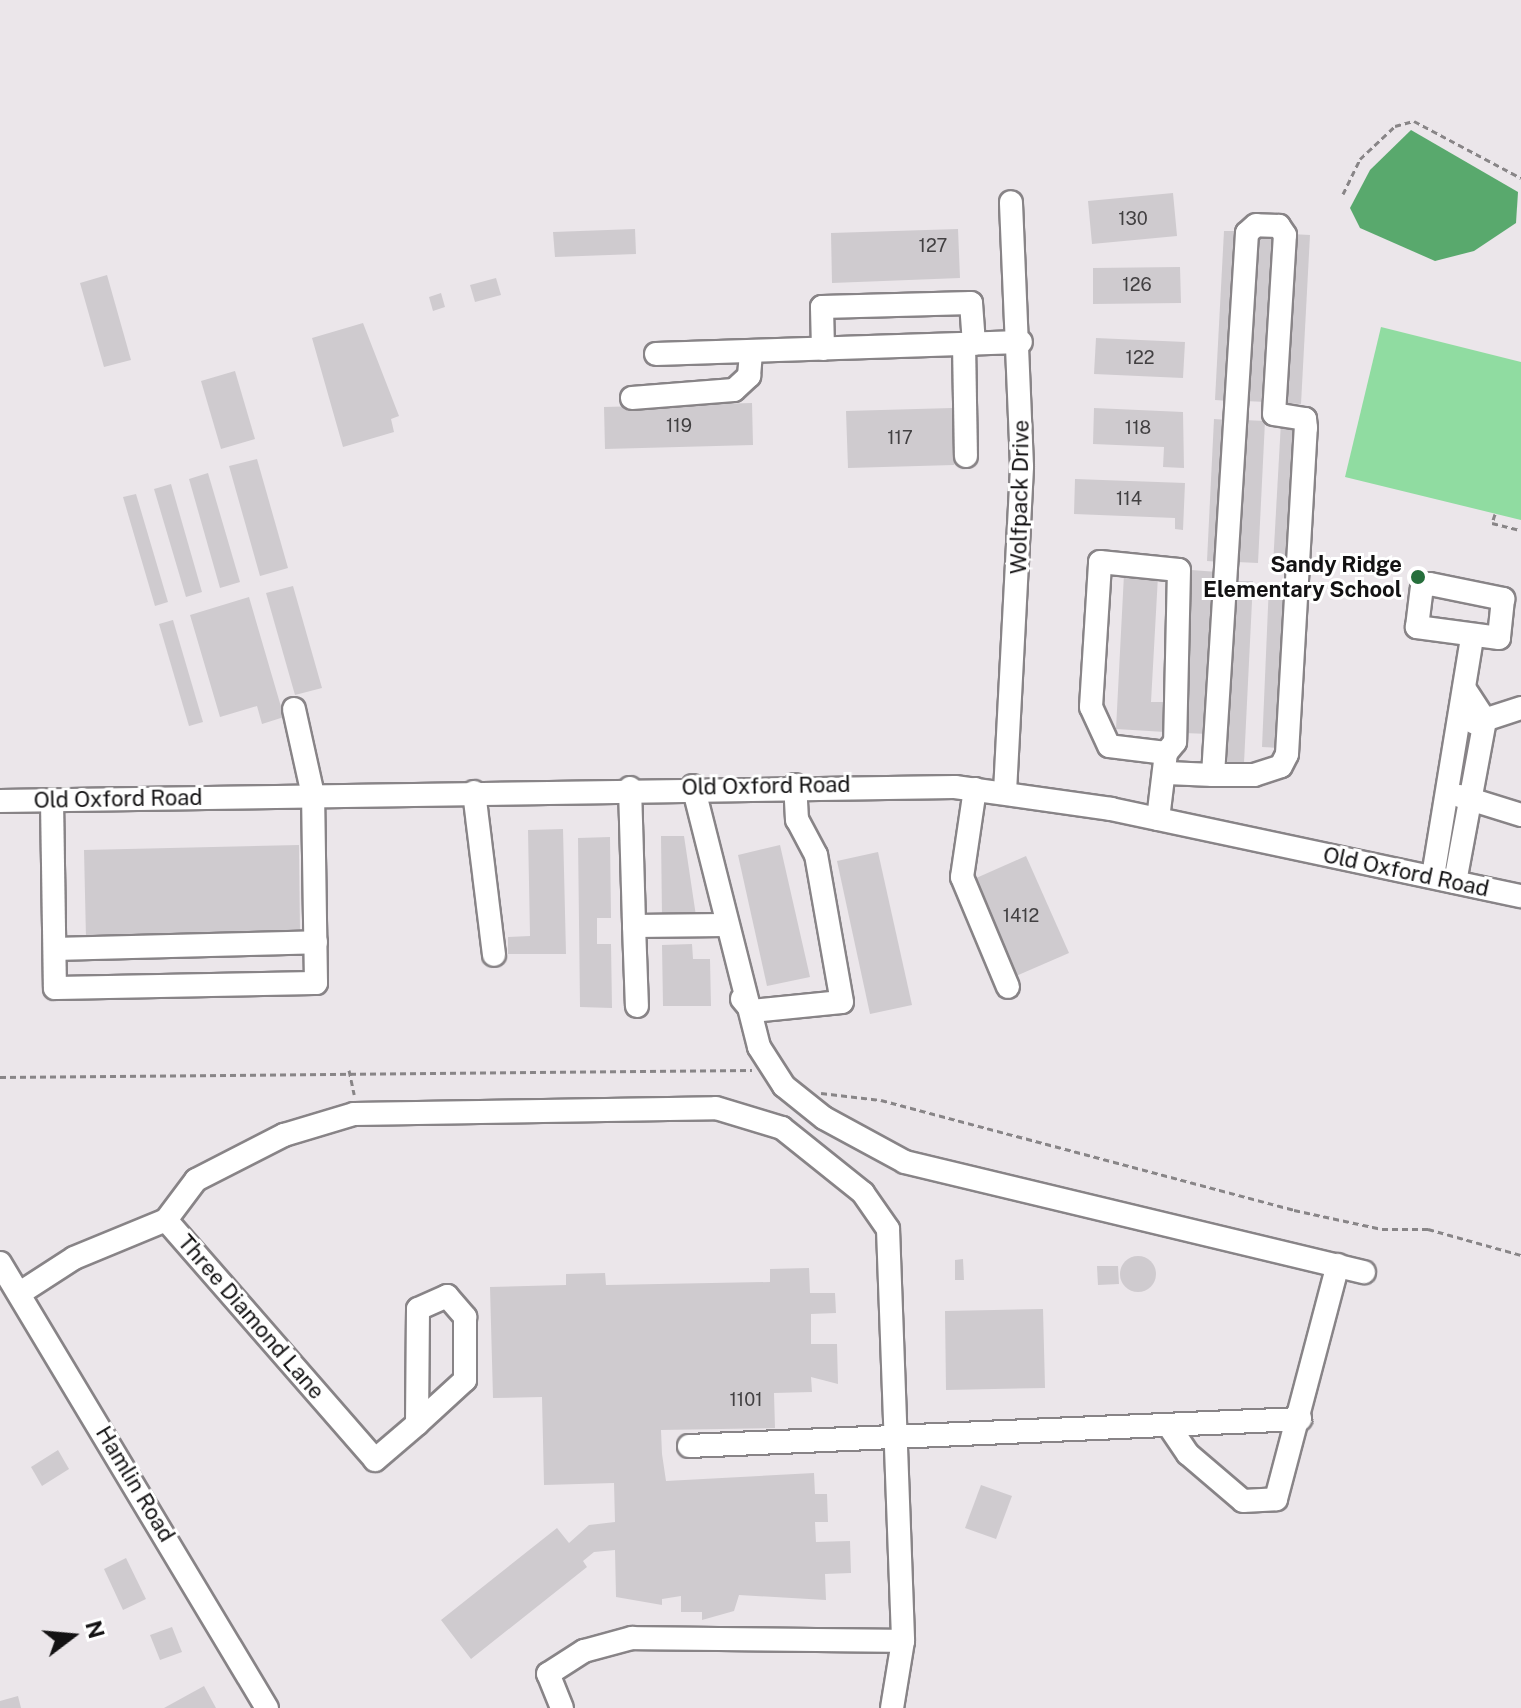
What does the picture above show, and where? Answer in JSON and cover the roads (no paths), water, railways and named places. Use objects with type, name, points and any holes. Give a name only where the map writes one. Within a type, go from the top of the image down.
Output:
[{"type":"street","name":"Wolfpack Drive","points":[[1005,792],[1021,526],[1021,342],[1011,202]]},
{"type":"street","points":[[1158,819],[1166,763],[1175,742],[1179,570],[1100,562],[1091,707],[1097,726],[1109,746],[1166,763],[1213,775],[1269,772],[1287,754],[1306,428],[1305,419],[1274,414],[1285,235],[1279,226],[1256,225],[1247,233],[1213,775]]},
{"type":"street","points":[[823,349],[822,307],[971,303],[966,456]]},
{"type":"street","points":[[656,354],[1021,342]]},
{"type":"street","points":[[632,398],[734,390],[749,376],[751,351]]},
{"type":"street","points":[[1444,879],[1447,793],[1472,639]]},
{"type":"street","points":[[1444,879],[1472,800],[1482,715],[1464,688]]},
{"type":"street","points":[[1454,745],[1482,715],[1521,708]]},
{"type":"street","points":[[52,801],[55,988],[316,983],[313,795],[294,709]]},
{"type":"street","points":[[742,999],[752,1011],[842,1002],[816,855],[797,820],[795,785]]},
{"type":"street","points":[[693,786],[742,999],[773,1071],[794,1095],[905,1162],[1364,1272]]},
{"type":"street","name":"Old Oxford Road","points":[[0,801],[693,786],[975,789],[1158,819],[1521,896]]},
{"type":"street","points":[[630,788],[637,1006]]},
{"type":"street","points":[[975,789],[962,877],[1008,987]]},
{"type":"street","points":[[474,792],[494,955]]},
{"type":"street","points":[[1447,793],[1521,815]]},
{"type":"street","points":[[634,926],[725,925]]},
{"type":"street","points":[[55,949],[316,942]]},
{"type":"street","points":[[166,1220],[196,1180],[284,1135],[354,1114],[716,1108],[782,1128],[863,1193],[888,1229],[903,1641],[892,1708]]},
{"type":"street","name":"Three Diamond Lane","points":[[20,1293],[74,1258],[166,1220],[375,1460],[417,1424],[465,1380],[465,1317],[447,1296],[418,1309],[417,1424]]},
{"type":"street","name":"Hamlin Road","points":[[0,1263],[267,1708]]},
{"type":"street","points":[[1171,1429],[1188,1454],[1243,1501],[1262,1504],[1276,1499],[1300,1419],[1338,1265]]},
{"type":"street","points":[[689,1446],[1171,1429],[1300,1419]]},
{"type":"street","points":[[562,1708],[548,1674],[584,1651],[632,1638],[903,1641]]},
{"type":"place","name":"Sandy Ridge Elementary School","points":[[1418,577]]}]
